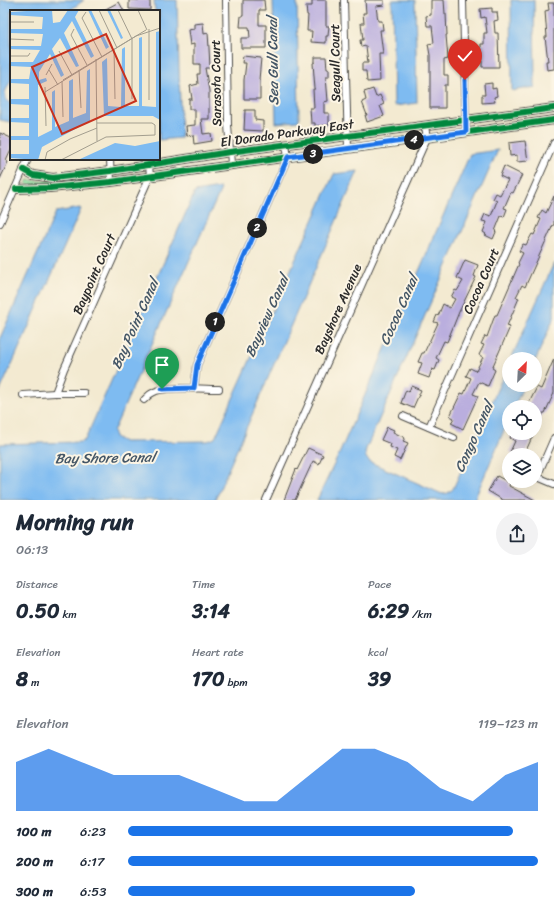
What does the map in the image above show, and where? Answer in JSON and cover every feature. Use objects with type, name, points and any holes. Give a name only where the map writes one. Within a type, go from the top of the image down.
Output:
[{"type":"street","name":"Sarasota Court","points":[[226,0],[231,164]]},
{"type":"street","name":"Seagull Court","points":[[344,0],[348,149]]},
{"type":"street","points":[[463,0],[466,132]]},
{"type":"street","name":"El Dorado Parkway East","points":[[24,170],[33,175],[53,178],[110,171],[230,152],[554,108]]},
{"type":"street","name":"El Dorado Parkway East","points":[[16,189],[50,188],[111,182],[554,120]]},
{"type":"street","points":[[425,126],[427,138]]},
{"type":"street","name":"Bayshore Avenue","points":[[266,500],[427,138]]},
{"type":"street","name":"Cocoa Court","points":[[429,428],[554,143]]},
{"type":"street","points":[[194,388],[197,365],[288,157],[286,145]]},
{"type":"street","points":[[0,223],[28,160]]},
{"type":"street","points":[[110,160],[111,182]]},
{"type":"street","name":"Baypoint Court","points":[[55,393],[64,369],[150,176],[149,165]]},
{"type":"street","points":[[144,400],[158,390],[194,388],[220,390]]},
{"type":"street","points":[[22,395],[84,393]]},
{"type":"street","points":[[403,416],[454,438]]},
{"type":"street","points":[[542,463],[554,438]]},
{"type":"street","points":[[542,479],[554,484]]},
{"type":"green space","points":[[97,176],[96,178],[82,183],[29,186],[26,183],[28,180],[41,181]]},
{"type":"water","points":[[0,0],[84,0],[70,10],[10,10],[10,82],[5,92],[5,96],[6,100],[10,103],[10,122],[0,120]]},
{"type":"water","points":[[154,0],[177,0],[181,138],[160,140],[160,10],[155,10]]},
{"type":"water","points":[[273,0],[297,0],[299,120],[297,121],[276,123]]},
{"type":"water","points":[[392,0],[415,0],[417,103],[395,106],[394,105]]},
{"type":"water","points":[[511,0],[534,0],[535,87],[512,91]]},
{"type":"water","points":[[498,150],[365,453],[367,459],[372,463],[442,494],[448,493],[453,489],[502,379],[502,392],[521,392],[517,400],[502,400],[502,435],[474,500],[317,500],[340,452],[470,154]]},
{"type":"water","name":"Bay Shore Canal","points":[[358,171],[215,500],[0,500],[0,444],[81,442],[85,440],[195,192],[220,188],[221,189],[113,432],[116,438],[124,442],[208,441],[215,438],[334,174]]},
{"type":"water","points":[[81,209],[0,391],[0,338],[56,212]]},
{"type":"water","points":[[554,263],[554,318],[539,352],[514,352]]},
{"type":"building","points":[[129,0],[150,0],[150,10],[129,9]]},
{"type":"building","points":[[243,0],[264,0],[265,10],[259,10],[259,25],[266,25],[266,48],[241,48],[241,38],[250,38],[249,27],[240,27],[241,16],[243,16]]},
{"type":"building","points":[[312,0],[326,0],[326,26],[329,26],[328,36],[326,36],[326,43],[311,42],[312,31],[307,31],[308,15],[306,6],[312,6]]},
{"type":"building","points":[[365,0],[384,0],[384,5],[376,6],[378,21],[382,21],[383,30],[380,30],[383,54],[379,54],[380,81],[367,82],[366,71],[362,71],[362,63],[368,63],[366,46],[361,47],[360,40],[363,40],[361,23],[364,23],[363,13],[366,13]]},
{"type":"building","points":[[431,0],[444,0],[446,14],[448,59],[444,60],[444,75],[448,75],[448,85],[445,85],[445,108],[430,108],[430,55],[428,44],[434,43],[432,26],[427,26],[426,16],[431,15]]},
{"type":"building","points":[[119,2],[123,10],[104,10]]},
{"type":"building","points":[[548,3],[554,3],[554,69],[547,70],[546,61],[548,61],[545,37],[547,37],[545,11],[549,10]]},
{"type":"building","points":[[492,8],[492,12],[497,12],[498,20],[494,21],[495,33],[498,33],[499,67],[482,67],[481,44],[484,44],[484,33],[487,33],[485,17],[481,18],[480,9]]},
{"type":"building","points":[[203,23],[204,34],[208,33],[209,48],[210,68],[205,68],[209,91],[209,119],[201,119],[203,134],[211,133],[212,141],[194,144],[193,135],[187,136],[186,126],[195,125],[195,109],[189,109],[189,99],[192,99],[190,86],[198,84],[197,74],[200,74],[200,64],[194,64],[194,44],[190,45],[188,30],[194,29],[194,24]]},
{"type":"building","points":[[243,56],[261,58],[259,80],[260,99],[244,99],[246,63],[242,63]]},
{"type":"building","points":[[315,57],[326,57],[327,69],[329,69],[329,77],[326,77],[328,101],[324,102],[324,113],[329,113],[329,125],[315,126],[315,123],[311,123],[310,108],[314,108],[313,89],[315,89],[313,63],[315,62]]},
{"type":"building","points":[[492,83],[492,89],[496,88],[497,96],[494,97],[495,102],[482,103],[482,95],[485,95],[484,84]]},
{"type":"building","points":[[373,89],[376,97],[380,95],[384,104],[380,106],[384,116],[367,122],[365,115],[367,115],[362,102],[366,100],[364,92]]},
{"type":"building","points":[[245,110],[255,110],[255,120],[263,121],[263,131],[244,130]]},
{"type":"building","points":[[0,133],[10,138],[10,152],[6,161],[8,162],[0,179]]},
{"type":"building","points":[[525,141],[528,161],[517,162],[517,155],[510,156],[509,143]]},
{"type":"building","points":[[504,166],[522,175],[513,193],[511,192],[504,208],[507,209],[504,217],[501,216],[493,239],[485,235],[486,234],[483,232],[487,222],[482,221],[485,214],[491,216],[497,201],[493,199],[496,193],[500,195],[508,180],[500,176]]},
{"type":"building","points":[[554,196],[554,225],[525,287],[522,285],[516,297],[519,298],[507,326],[510,327],[492,368],[495,370],[488,386],[479,382],[473,394],[478,396],[463,429],[451,423],[454,418],[450,416],[461,393],[464,394],[471,378],[466,376],[470,368],[476,371],[483,357],[479,355],[484,345],[481,344],[485,336],[487,337],[495,315],[497,315],[519,264],[518,263],[523,253],[519,251],[523,244],[526,245],[532,234],[534,235],[541,219],[538,218],[542,210],[546,213]]},
{"type":"building","points":[[465,260],[478,265],[474,276],[476,277],[459,312],[447,342],[444,341],[436,358],[439,360],[435,370],[432,369],[429,378],[418,374],[422,363],[418,362],[422,353],[424,353],[438,323],[434,322],[443,304],[450,308],[455,299],[451,297],[463,281],[457,278]]},
{"type":"building","points":[[554,359],[554,393],[545,413],[543,413],[542,415],[542,400],[530,400],[534,392],[542,392],[542,387]]},
{"type":"building","points":[[411,386],[421,390],[413,408],[401,403],[406,390],[409,392]]},
{"type":"building","points":[[387,427],[405,438],[403,441],[408,443],[400,460],[394,457],[397,450],[390,447],[391,444],[381,440]]},
{"type":"building","points":[[513,440],[531,440],[527,448],[512,448],[515,441]]},
{"type":"building","points":[[308,448],[323,455],[319,464],[313,461],[295,500],[284,500],[296,469],[297,470]]},
{"type":"building","points":[[497,476],[502,479],[502,488],[513,488],[535,500],[503,500],[488,491]]},
{"type":"cycle path","points":[[24,170],[33,175],[53,178],[110,171],[230,152],[554,108]]},
{"type":"cycle path","points":[[16,189],[50,188],[111,182],[554,120]]},
{"type":"route","points":[[162,389],[194,388],[197,365],[288,157],[466,132],[465,80]]},
{"type":"water label","name":"Sea Gull Canal","points":[[273,61]]},
{"type":"water label","name":"Cocoa Canal","points":[[399,310]]},
{"type":"water label","name":"Bayview Canal","points":[[267,316]]},
{"type":"water label","name":"Bay Point Canal","points":[[135,324]]},
{"type":"water label","name":"Congo Canal","points":[[474,437]]}]
